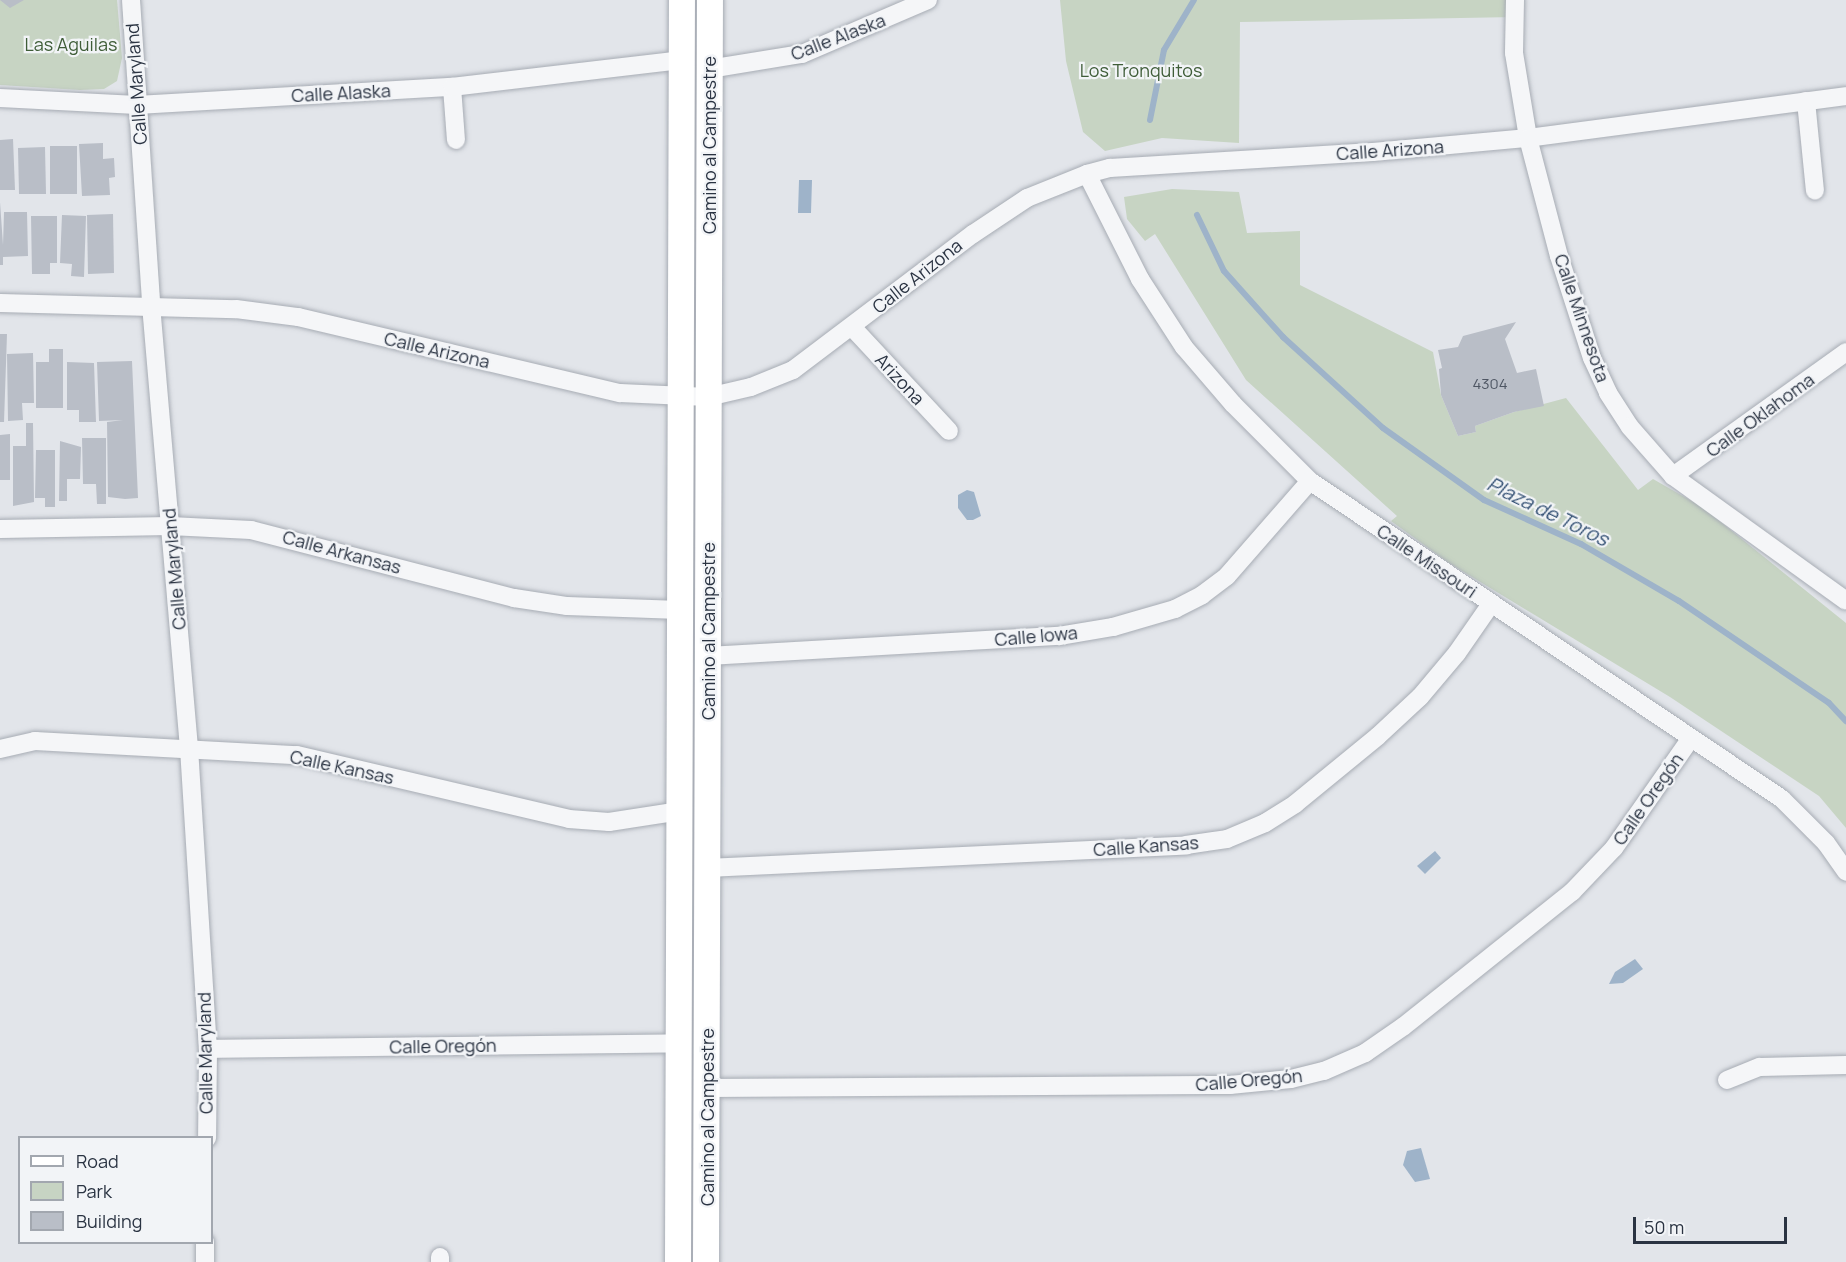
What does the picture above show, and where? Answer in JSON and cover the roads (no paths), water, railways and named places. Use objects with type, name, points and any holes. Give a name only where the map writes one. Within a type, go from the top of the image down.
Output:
[{"type":"street","name":"Calle Maryland","points":[[131,0],[151,305],[189,748],[208,1049],[207,1136]]},
{"type":"street","name":"Camino al Campestre","points":[[678,1262],[682,0]]},
{"type":"street","name":"Camino al Campestre","points":[[706,1262],[710,0]]},
{"type":"street","name":"Calle Alaska","points":[[709,69],[802,54],[928,0]]},
{"type":"street","name":"Calle Minnesota","points":[[1515,0],[1514,52],[1528,138],[1559,256],[1592,358],[1630,427],[1673,476],[1845,599]]},
{"type":"street","name":"Calle Alaska","points":[[0,98],[137,105],[452,87],[682,60]]},
{"type":"street","points":[[452,87],[456,140]]},
{"type":"street","name":"Calle Arizona","points":[[0,303],[151,305],[237,309],[298,317],[620,393],[681,399],[708,397],[751,387],[793,370],[973,234],[1026,198],[1087,174],[1110,168],[1373,152],[1528,138],[1846,96]]},
{"type":"street","points":[[1806,101],[1815,191]]},
{"type":"street","name":"Calle Missouri","points":[[1087,174],[1140,279],[1185,347],[1233,405],[1310,482],[1782,799],[1826,843],[1846,872]]},
{"type":"street","name":"Arizona","points":[[852,327],[949,431]]},
{"type":"street","name":"Calle Oklahoma","points":[[1673,476],[1846,352]]},
{"type":"street","name":"Calle Iowa","points":[[708,656],[1059,636],[1113,627],[1175,609],[1202,595],[1227,576],[1310,482]]},
{"type":"street","name":"Calle Arkansas","points":[[0,529],[170,526],[251,530],[288,537],[514,598],[567,606],[680,610]]},
{"type":"street","name":"Calle Kansas","points":[[707,868],[1186,845],[1227,838],[1265,823],[1295,804],[1378,736],[1420,697],[1457,653],[1491,604]]},
{"type":"street","name":"Calle Oregón","points":[[707,1088],[1230,1085],[1324,1071],[1365,1053],[1404,1026],[1572,892],[1614,848],[1692,738]]},
{"type":"street","name":"Calle Kansas","points":[[0,749],[35,741],[189,748],[297,756],[569,819],[609,822],[680,811]]},
{"type":"street","name":"Calle Oregón","points":[[208,1049],[679,1043]]},
{"type":"street","points":[[1727,1080],[1760,1067],[1846,1065]]},
{"type":"street","points":[[205,1244],[205,1262]]},
{"type":"water","points":[[799,180],[812,180],[811,213],[798,213]]},
{"type":"water","points":[[967,490],[974,492],[981,516],[973,520],[967,520],[958,508],[958,495]]},
{"type":"water","points":[[1435,851],[1441,858],[1425,874],[1417,866]]},
{"type":"water","points":[[1635,959],[1643,969],[1623,983],[1609,984],[1615,972]]},
{"type":"water","points":[[1421,1148],[1430,1179],[1415,1182],[1403,1165],[1407,1151]]},
{"type":"waterway","name":"Plaza de Toros","points":[[1150,120],[1164,50],[1194,0]]},
{"type":"waterway","name":"Plaza de Toros","points":[[1197,215],[1224,271],[1283,337],[1383,428],[1484,500],[1581,544],[1679,601],[1829,703],[1846,721]]},
{"type":"park label","name":"Las Aguilas","points":[[71,44]]},
{"type":"park label","name":"Los Tronquitos","points":[[1141,70]]}]
